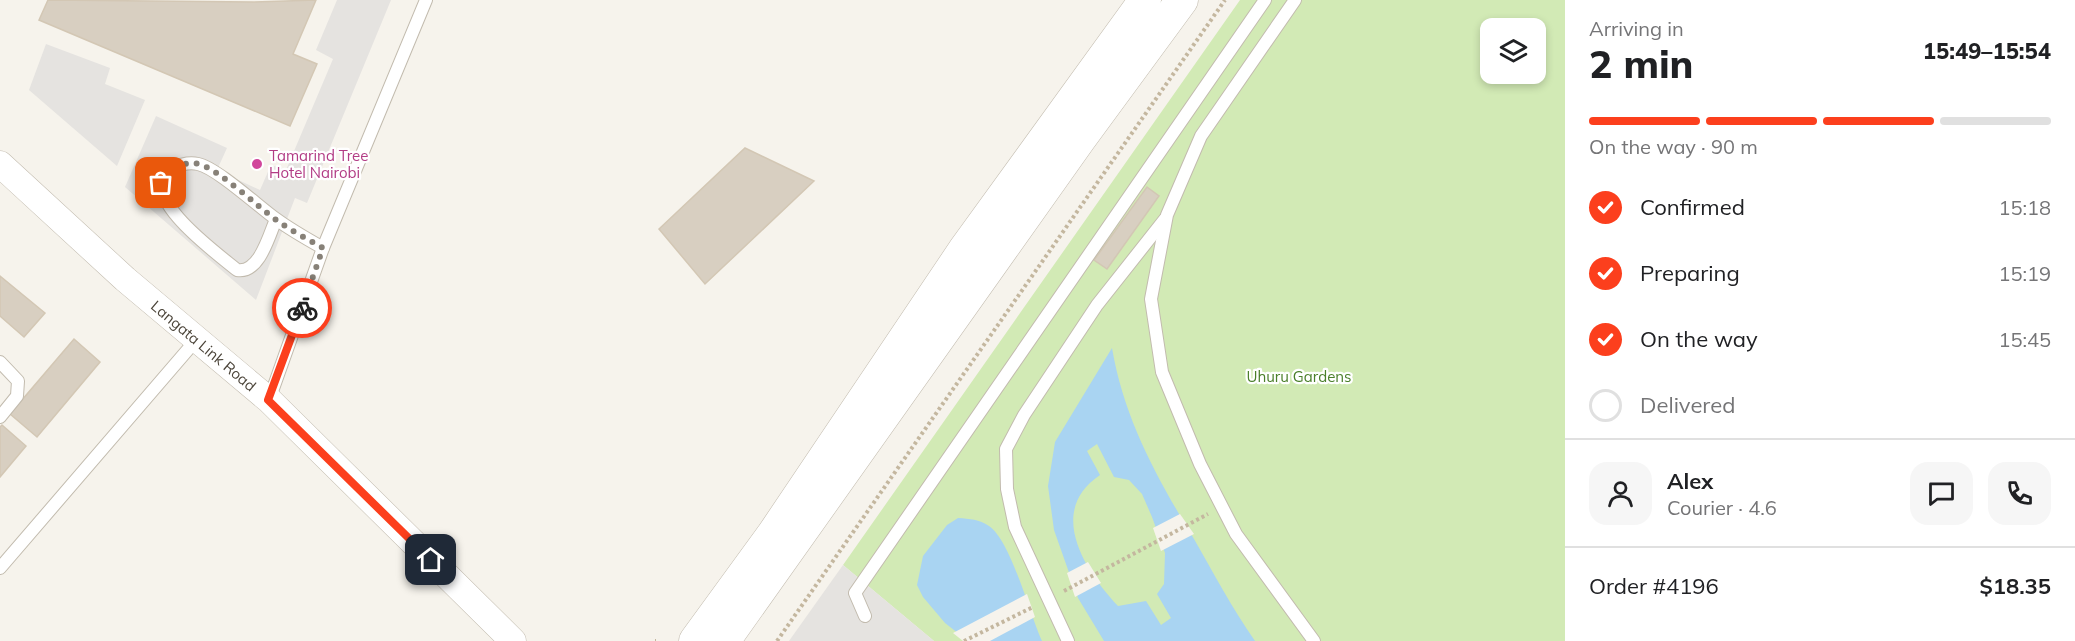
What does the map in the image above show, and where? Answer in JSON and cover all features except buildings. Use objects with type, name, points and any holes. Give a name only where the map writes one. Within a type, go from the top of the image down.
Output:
[{"type":"street","points":[[724,641],[733,621],[964,250],[1145,0]]},
{"type":"street","points":[[695,641],[733,621],[1080,139],[1144,56],[1182,0]]},
{"type":"street","name":"Langata Link Road","points":[[0,164],[125,279],[268,400],[514,638]]},
{"type":"street","points":[[685,641],[733,621]]},
{"type":"lane","points":[[268,400],[323,248],[426,0]]},
{"type":"lane","points":[[865,616],[855,593],[1265,0]]},
{"type":"lane","points":[[1295,0],[1201,136],[1167,215],[1151,299],[1162,372],[1200,464],[1236,534],[1314,641]]},
{"type":"lane","points":[[276,219],[264,249],[251,268],[244,272],[237,270],[170,210],[162,194],[161,183],[168,172],[183,164],[200,164],[241,190],[276,219],[323,248]]},
{"type":"lane","points":[[1068,641],[1015,527],[1007,489],[1006,449],[1024,415],[1097,305],[1167,215]]},
{"type":"lane","points":[[0,568],[197,339]]},
{"type":"lane","points":[[0,362],[18,381],[17,396],[0,417]]},
{"type":"path","points":[[777,641],[1225,0]]},
{"type":"path","points":[[964,641],[1222,507]]},
{"type":"green space","name":"Uhuru Gardens","points":[[1240,0],[1565,0],[1565,641],[934,641],[843,565]]},
{"type":"shaded area","points":[[337,0],[391,0],[307,203],[295,198],[256,300],[125,187],[156,116],[227,148],[217,170],[260,190],[271,165],[286,170],[333,59],[316,50]]},
{"type":"shaded area","points":[[46,44],[110,68],[105,84],[145,100],[117,166],[29,90]]},
{"type":"shaded area","points":[[843,565],[934,641],[789,641]]},
{"type":"water","points":[[1112,348],[1117,374],[1133,424],[1155,470],[1223,591],[1255,641],[1104,641],[1078,598],[1054,530],[1048,486],[1055,442]],"holes":[[[1097,444],[1114,477],[1129,480],[1142,494],[1165,553],[1164,584],[1157,594],[1171,618],[1161,625],[1146,601],[1118,606],[1094,576],[1076,541],[1073,523],[1075,506],[1084,490],[1100,475],[1087,451]]]},
{"type":"water","points":[[958,518],[982,522],[997,534],[1012,562],[1042,641],[968,641],[945,623],[923,597],[917,585],[923,556],[947,525]]},
{"type":"pier","points":[[1180,514],[1194,534],[1161,551],[1153,528]]},
{"type":"pier","points":[[1088,562],[1101,583],[1075,597],[1067,573]]},
{"type":"pier","points":[[1027,594],[1035,617],[990,641],[963,641],[953,633]]},
{"type":"way so far","points":[[161,183],[168,172],[183,164],[200,164],[241,190],[292,230],[323,248],[302,308]]},
{"type":"place","name":"Tamarind Tree Hotel Nairobi","points":[[257,164]]},
{"type":"route","points":[[302,308],[268,400],[431,560]]}]
